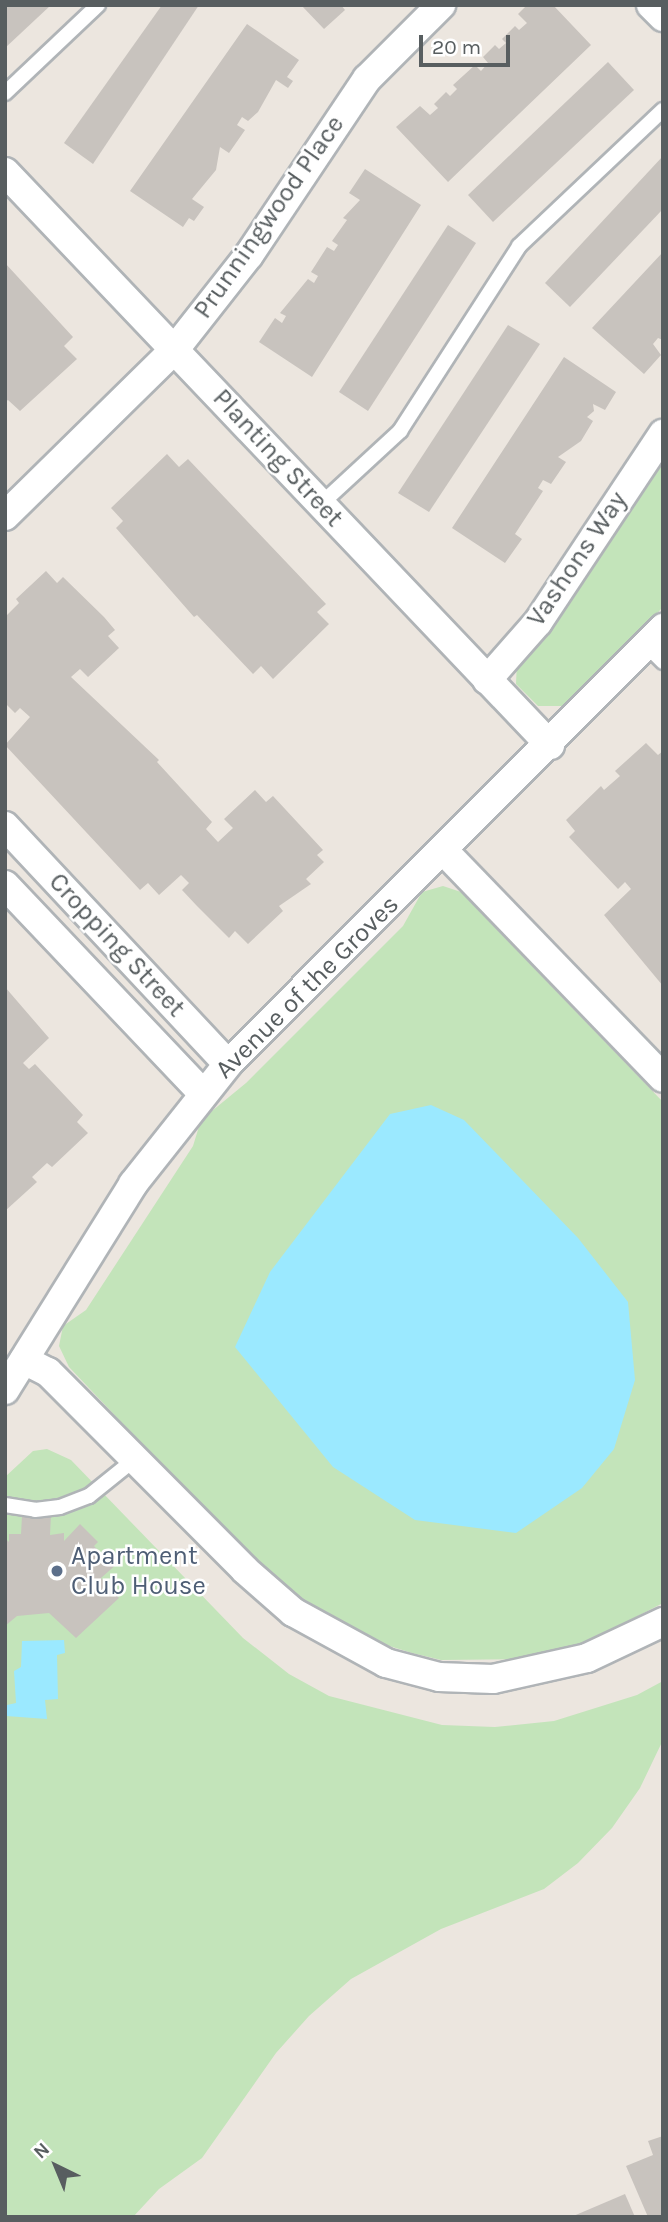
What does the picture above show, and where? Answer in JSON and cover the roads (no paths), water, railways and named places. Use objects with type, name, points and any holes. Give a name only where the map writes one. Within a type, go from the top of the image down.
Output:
[{"type":"street","name":"Prunningwood Place","points":[[5,516],[175,349],[249,255],[367,79],[441,5]]},
{"type":"street","points":[[651,5],[663,17]]},
{"type":"street","name":"Planting Street","points":[[5,172],[550,745]]},
{"type":"street","name":"Vashons Way","points":[[487,680],[538,622],[663,434]]},
{"type":"street","name":"Avenue of the Groves","points":[[5,1390],[134,1184],[228,1064],[550,745],[657,645]]},
{"type":"street","name":"Cropping Street","points":[[5,826],[228,1064]]},
{"type":"street","points":[[444,851],[663,1079]]},
{"type":"street","name":"Cropping Street","points":[[5,885],[203,1094]]},
{"type":"street","points":[[24,1360],[48,1372],[293,1612],[386,1663],[439,1677],[493,1679],[587,1658],[663,1622]]},
{"type":"lane","points":[[5,93],[98,5]]},
{"type":"lane","points":[[321,504],[400,431],[519,246],[663,110]]},
{"type":"lane","points":[[5,1504],[35,1510],[60,1507],[89,1496],[135,1459]]},
{"type":"water","points":[[431,1105],[464,1120],[578,1238],[628,1302],[635,1380],[614,1449],[582,1488],[516,1533],[415,1520],[333,1467],[235,1347],[270,1272],[390,1114]]},
{"type":"water","points":[[64,1640],[65,1653],[57,1655],[58,1699],[45,1700],[47,1719],[6,1716],[7,1705],[16,1703],[14,1671],[21,1667],[22,1641]]},
{"type":"place","name":"Apartment Club House","points":[[57,1571]]}]
